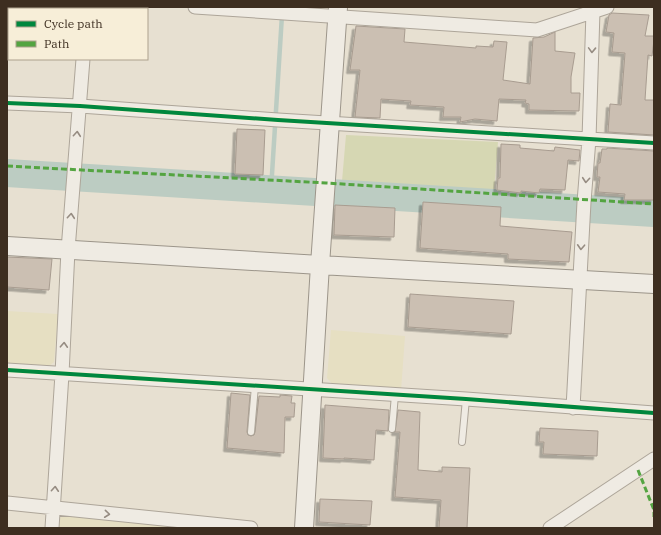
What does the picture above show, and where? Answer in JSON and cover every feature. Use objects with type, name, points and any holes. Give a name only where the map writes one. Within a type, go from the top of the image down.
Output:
[{"type":"street","points":[[195,7],[281,14],[338,12],[537,30],[607,7]]},
{"type":"street","points":[[573,408],[579,278],[589,139],[593,11]]},
{"type":"street","points":[[304,528],[320,265],[338,12]]},
{"type":"street","points":[[52,528],[68,250],[83,60]]},
{"type":"street","points":[[7,103],[80,106],[274,120],[654,143]]},
{"type":"street","points":[[7,246],[320,265],[579,278],[654,284]]},
{"type":"street","points":[[7,370],[654,413]]},
{"type":"street","points":[[550,528],[654,459]]},
{"type":"street","points":[[7,503],[251,528]]},
{"type":"lane","points":[[251,432],[255,386]]},
{"type":"lane","points":[[392,429],[395,395]]},
{"type":"lane","points":[[462,442],[466,400]]},
{"type":"shaded area","points":[[7,311],[58,314],[54,362],[49,366],[7,363]]},
{"type":"shaded area","points":[[331,330],[405,336],[401,391],[334,386],[327,378]]},
{"type":"shaded area","points":[[63,515],[180,528],[57,528],[57,521]]},
{"type":"green space","points":[[346,135],[498,142],[494,190],[342,181]]},
{"type":"building","points":[[612,13],[649,15],[645,36],[654,36],[654,40],[652,56],[648,55],[645,100],[654,100],[654,135],[608,132],[610,104],[621,105],[625,53],[612,52],[614,33],[606,32],[609,15]]},
{"type":"building","points":[[356,26],[405,29],[404,42],[476,48],[476,46],[493,47],[494,41],[507,42],[503,80],[530,84],[533,38],[544,37],[555,32],[555,51],[575,53],[571,77],[571,93],[580,93],[579,111],[529,110],[529,104],[525,103],[526,100],[499,99],[497,121],[475,119],[460,122],[461,117],[443,117],[444,107],[410,105],[411,101],[381,99],[380,118],[355,117],[360,70],[350,70]]},
{"type":"building","points":[[237,129],[265,130],[263,175],[235,174]]},
{"type":"building","points":[[501,144],[520,145],[520,148],[554,151],[555,147],[580,150],[579,161],[568,160],[565,190],[540,189],[539,193],[521,191],[521,193],[497,190],[498,178],[500,178]]},
{"type":"building","points":[[602,149],[654,151],[654,200],[624,200],[625,194],[598,192],[600,177],[597,177],[598,163],[600,163]]},
{"type":"building","points":[[423,202],[501,207],[500,226],[572,232],[569,262],[508,259],[508,254],[420,248]]},
{"type":"building","points":[[335,205],[395,208],[394,237],[334,235]]},
{"type":"building","points":[[7,257],[52,259],[49,290],[7,287]]},
{"type":"building","points":[[410,294],[514,301],[511,334],[408,327]]},
{"type":"building","points":[[231,393],[250,395],[247,432],[248,435],[251,436],[254,435],[255,432],[259,396],[292,396],[291,403],[295,403],[294,417],[285,417],[284,453],[227,448]]},
{"type":"building","points":[[325,405],[389,410],[388,431],[376,430],[374,460],[323,458]]},
{"type":"building","points":[[398,410],[420,412],[418,470],[442,472],[442,467],[470,468],[467,528],[439,528],[441,500],[395,497],[400,432],[395,432]]},
{"type":"building","points":[[540,428],[598,431],[597,456],[543,454],[544,442],[539,442]]},
{"type":"building","points":[[320,499],[372,501],[370,525],[319,522]]},
{"type":"waterway","points":[[271,190],[282,15]]},
{"type":"waterway","points":[[7,173],[654,213]]},
{"type":"marked path","points":[[7,166],[326,183],[654,204]]},
{"type":"marked path","points":[[638,470],[654,510],[654,517]]},
{"type":"cycle path","points":[[7,103],[80,106],[278,120],[654,143]]},
{"type":"cycle path","points":[[7,370],[466,399],[654,413]]}]
